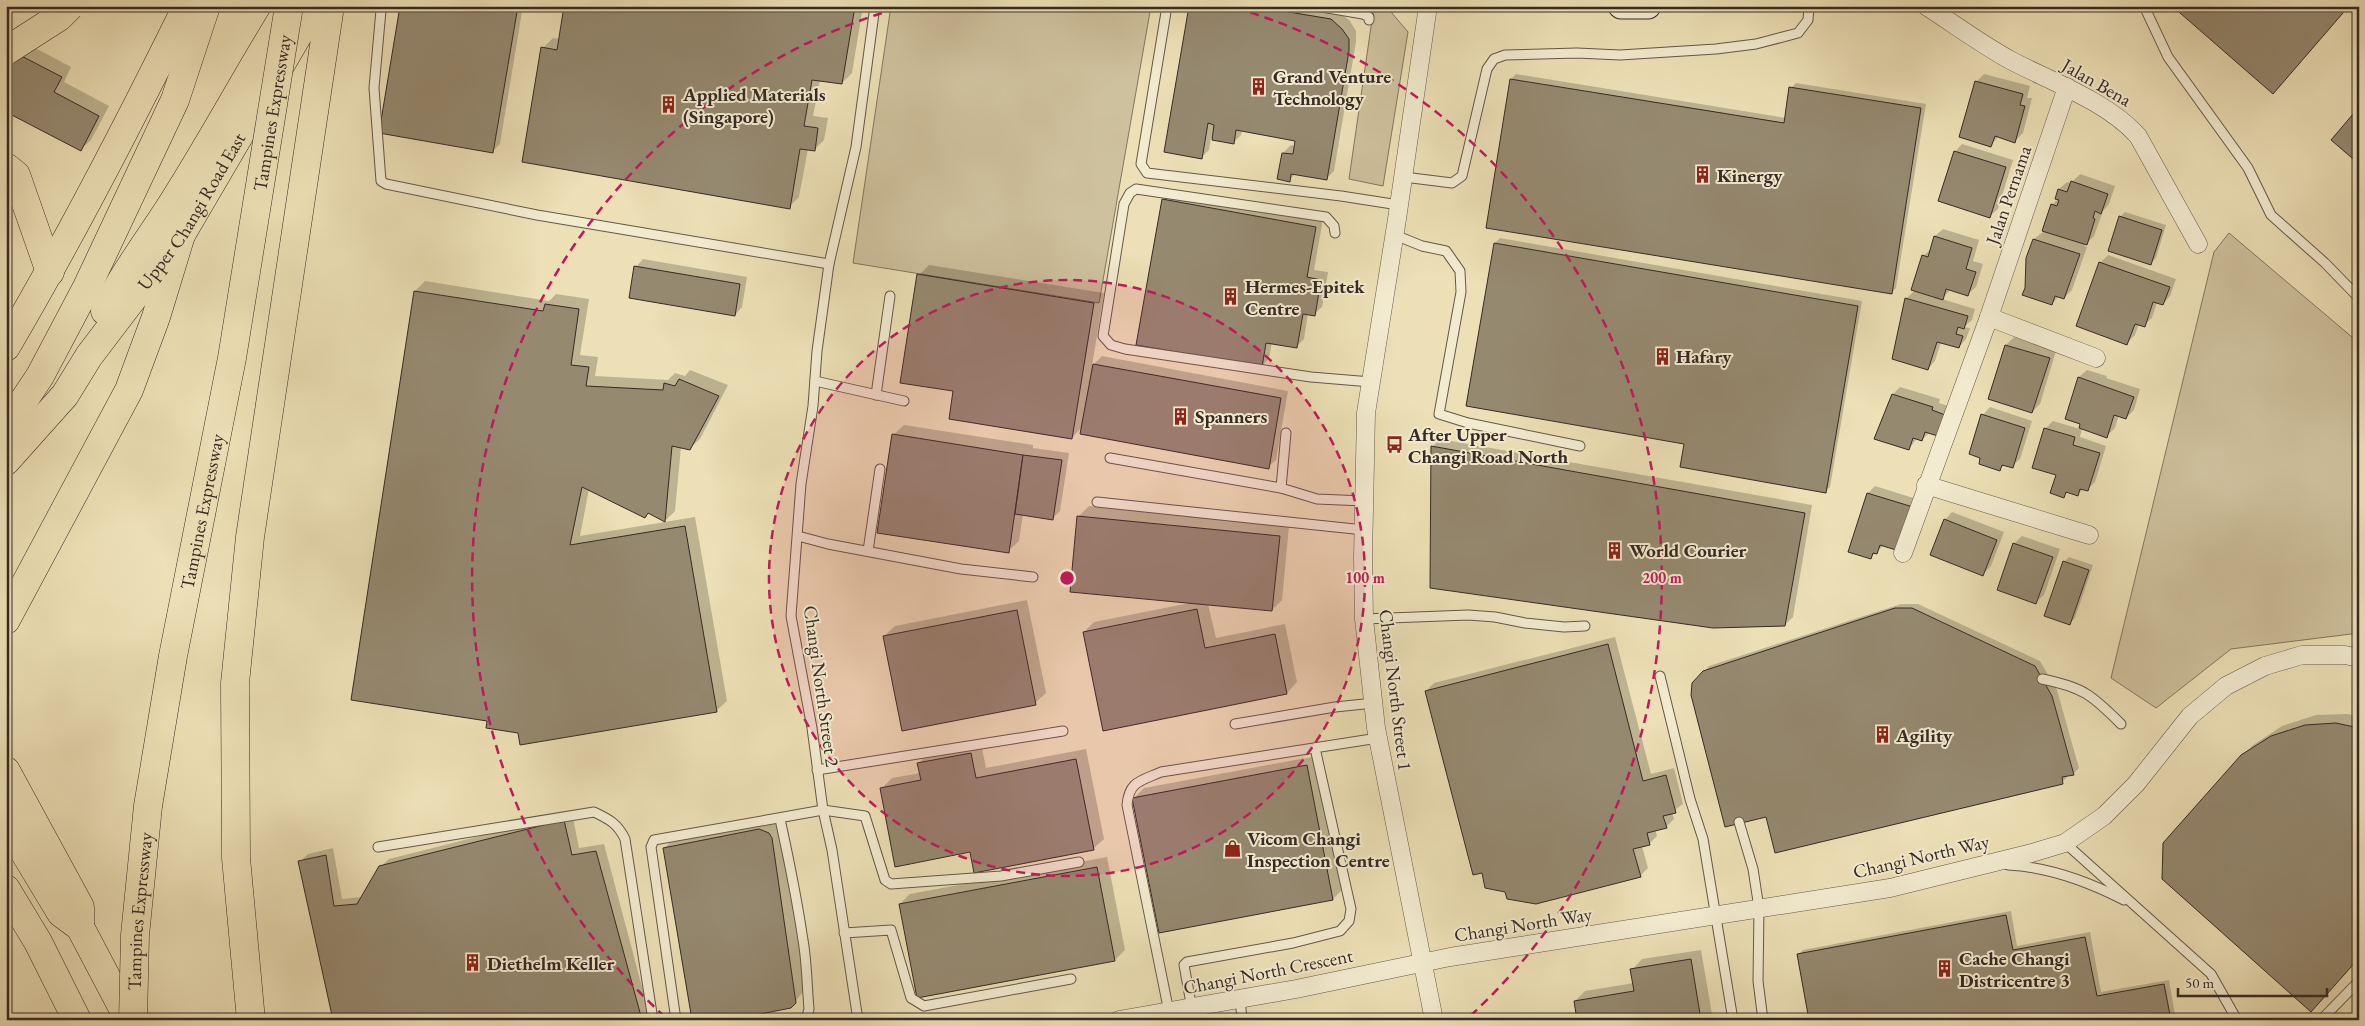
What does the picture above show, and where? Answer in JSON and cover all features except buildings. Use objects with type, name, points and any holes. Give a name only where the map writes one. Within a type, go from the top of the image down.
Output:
[{"type":"main road","points":[[6,51],[59,17],[70,6]]},
{"type":"main road","points":[[6,347],[50,272],[148,85],[187,6]]},
{"type":"main road","points":[[6,427],[40,376],[86,287],[175,100],[206,6]]},
{"type":"main road","name":"Upper Changi Road East","points":[[89,356],[103,317],[119,286],[204,152],[289,6]]},
{"type":"main road","name":"Tampines Expressway","points":[[133,1020],[135,935],[148,806],[173,656],[232,358],[289,6]]},
{"type":"main road","name":"Upper Changi Road East","points":[[6,461],[65,395],[89,356],[181,235],[314,6]]},
{"type":"main road","points":[[251,1020],[236,858],[236,683],[250,536],[330,6]]},
{"type":"main road","points":[[6,167],[16,175],[50,272]]},
{"type":"main road","points":[[6,620],[129,390],[156,317],[181,235]]},
{"type":"main road","points":[[6,771],[80,907],[80,927]]},
{"type":"main road","points":[[6,822],[61,913],[80,927],[129,1020]]},
{"type":"main road","points":[[6,888],[38,942],[77,1020]]},
{"type":"street","name":"Changi North Street 1","points":[[1428,6],[1404,177],[1366,413],[1364,619],[1378,738],[1434,1020]]},
{"type":"street","points":[[1621,6],[1648,6]]},
{"type":"street","name":"Jalan Bena","points":[[1926,6],[2009,59],[2068,88],[2127,124],[2138,136],[2142,147],[2198,244]]},
{"type":"street","name":"Jalan Pernama","points":[[1902,553],[1989,317],[2068,88]]},
{"type":"street","points":[[1989,317],[2096,358]]},
{"type":"street","points":[[1926,484],[2089,535]]},
{"type":"street","name":"Changi North Way","points":[[1424,963],[1716,914],[1890,888],[2065,843],[2104,816],[2136,784],[2190,716],[2226,686],[2265,666],[2302,655],[2345,655],[2359,658]]},
{"type":"street","name":"Changi North Crescent","points":[[1119,1020],[1169,1012],[1192,1014],[1240,998],[1296,990],[1424,963]]},
{"type":"lane","name":"Changi North Street 2","points":[[858,1020],[832,850],[823,810],[812,728],[791,616],[801,484],[829,264],[856,147],[875,6]]},
{"type":"lane","points":[[1168,6],[1141,164],[1147,173],[1399,205]]},
{"type":"lane","points":[[1316,6],[1364,14],[1370,20]]},
{"type":"lane","points":[[1404,177],[1452,183],[1458,181],[1462,176],[1485,76],[1487,69],[1494,59],[1514,55],[1578,53],[1620,55],[1716,49],[1756,44],[1798,32],[1808,20],[1809,6]]},
{"type":"lane","points":[[2144,6],[2168,56],[2248,168],[2271,215],[2325,263],[2359,298]]},
{"type":"lane","points":[[380,10],[374,88],[380,180],[386,184],[537,215],[829,264]]},
{"type":"lane","points":[[1335,233],[1334,226],[1326,217],[1136,189],[1130,193],[1124,204],[1103,336],[1111,346],[1125,349],[1311,377],[1371,382]]},
{"type":"lane","points":[[1395,235],[1422,246],[1446,252],[1460,271],[1461,292],[1439,414],[1468,424],[1580,446]]},
{"type":"lane","points":[[876,395],[890,296]]},
{"type":"lane","points":[[815,381],[904,401]]},
{"type":"lane","points":[[1282,488],[1286,433]]},
{"type":"lane","points":[[1110,458],[1282,488],[1317,499],[1364,501]]},
{"type":"lane","points":[[868,551],[880,469]]},
{"type":"lane","points":[[1097,502],[1364,530]]},
{"type":"lane","points":[[798,536],[961,569],[1033,577]]},
{"type":"lane","points":[[1364,619],[1468,615],[1495,617],[1564,628],[1585,626]]},
{"type":"lane","points":[[1660,676],[1690,799],[1703,839],[1732,1020]]},
{"type":"lane","points":[[2042,679],[2082,689],[2096,699],[2121,724]]},
{"type":"lane","points":[[1235,724],[1335,706],[1374,703]]},
{"type":"lane","points":[[817,770],[1063,731]]},
{"type":"lane","points":[[1169,1012],[1127,805],[1128,794],[1132,785],[1161,772],[1378,738]]},
{"type":"lane","points":[[1192,1014],[1184,965],[1187,962],[1294,943],[1340,931],[1349,922],[1351,909],[1315,748]]},
{"type":"lane","points":[[676,1020],[651,847],[654,840],[780,820],[823,810],[865,816],[885,880],[891,884],[1002,876],[1079,862]]},
{"type":"lane","points":[[378,847],[594,812],[608,818],[619,827],[625,839],[653,1020]]},
{"type":"lane","points":[[780,820],[803,940],[809,1009],[806,1020]]},
{"type":"lane","points":[[1739,822],[1753,869],[1759,908],[1758,981],[1763,1020]]},
{"type":"lane","points":[[2065,843],[2211,974],[2237,1020]]},
{"type":"lane","points":[[1981,864],[2027,866],[2066,875],[2137,907]]},
{"type":"lane","points":[[844,933],[891,930],[911,998],[924,1006],[1071,979]]},
{"type":"lane","points":[[2321,1020],[2359,981]]},
{"type":"lane","points":[[1240,998],[1242,1020]]},
{"type":"shaded area","points":[[891,6],[1151,6],[1099,303],[853,263]]},
{"type":"shaded area","points":[[1374,6],[1386,6],[1408,32],[1383,186],[1349,179]]},
{"type":"shaded area","points":[[2229,233],[2359,343],[2359,633],[2231,649],[2156,708],[2111,678],[2214,252]]},
{"type":"place","name":"Grand Venture Technology","points":[[1259,87]]},
{"type":"place","name":"Applied Materials (Singapore)","points":[[669,105]]},
{"type":"place","name":"Kinergy","points":[[1703,175]]},
{"type":"place","name":"Hermes-Epitek Centre","points":[[1231,297]]},
{"type":"place","name":"Hafary","points":[[1662,356]]},
{"type":"place","name":"Spanners","points":[[1181,416]]},
{"type":"place","name":"After Upper Changi Road North","points":[[1394,445]]},
{"type":"place","name":"World Courier","points":[[1615,550]]},
{"type":"place","name":"Agility","points":[[1882,735]]},
{"type":"place","name":"Vicom Changi Inspection Centre","points":[[1233,849]]},
{"type":"place","name":"Diethelm Keller","points":[[473,963]]},
{"type":"place","name":"Cache Changi Districentre 3","points":[[1945,969]]}]
